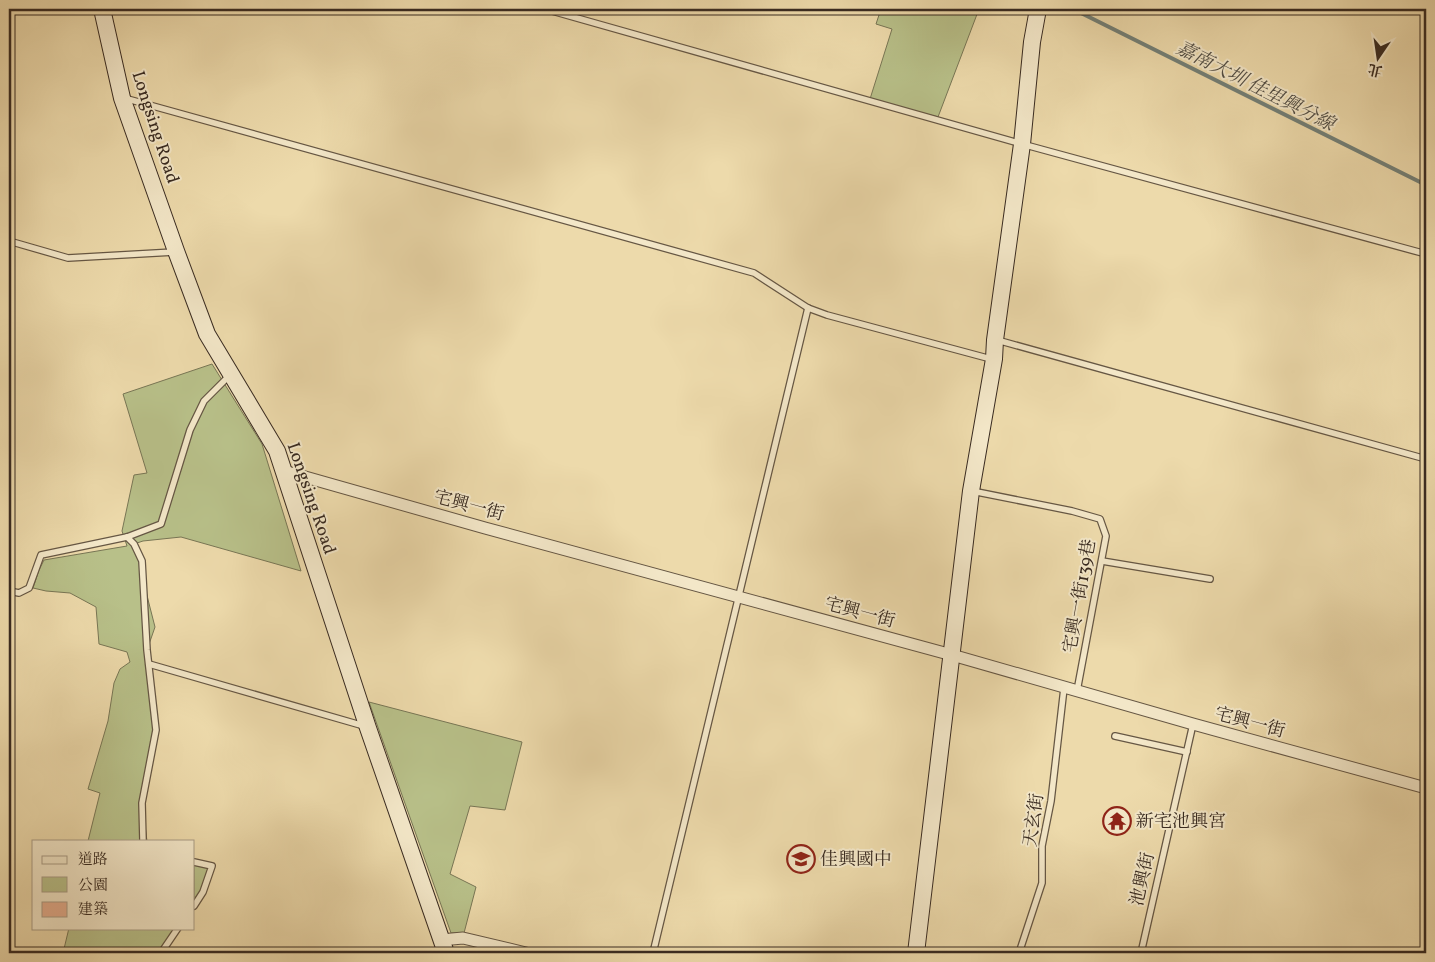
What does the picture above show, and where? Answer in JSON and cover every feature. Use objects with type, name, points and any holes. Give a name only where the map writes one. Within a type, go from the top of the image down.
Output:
[{"type":"street","name":"Longsing Road","points":[[102,9],[122,98],[176,252],[207,334],[277,451],[368,728],[444,946]]},
{"type":"street","points":[[916,953],[971,491],[994,360],[995,340],[1022,144],[1032,42],[1038,9]]},
{"type":"street","name":"宅興一街","points":[[284,471],[1426,788]]},
{"type":"street","points":[[444,946],[463,938],[526,953]]},
{"type":"lane","points":[[546,9],[1022,144],[1426,254]]},
{"type":"lane","points":[[122,98],[754,273],[808,308],[827,315],[994,360]]},
{"type":"lane","points":[[9,240],[68,258],[176,252]]},
{"type":"lane","points":[[653,953],[808,308]]},
{"type":"lane","points":[[995,340],[1426,459]]},
{"type":"lane","points":[[9,591],[19,593],[29,588],[41,555],[127,537],[161,524],[190,430],[204,401],[231,373]]},
{"type":"lane","name":"宅興一街139巷","points":[[971,491],[1072,511],[1100,519],[1106,536],[1077,691]]},
{"type":"lane","points":[[127,537],[134,544],[142,561],[149,664],[156,730],[142,803],[143,840]]},
{"type":"lane","points":[[1102,561],[1210,579]]},
{"type":"lane","points":[[149,664],[368,728]]},
{"type":"lane","name":"天玄街","points":[[1019,953],[1042,883],[1042,846],[1051,801],[1064,688]]},
{"type":"lane","name":"池興街","points":[[1141,953],[1193,724]]},
{"type":"lane","points":[[1115,736],[1187,752]]},
{"type":"lane","points":[[195,862],[212,866],[203,892],[195,904]]},
{"type":"lane","points":[[161,953],[177,930]]},
{"type":"green space","points":[[881,9],[979,9],[938,117],[870,99],[892,29],[876,24]]},
{"type":"green space","points":[[212,364],[262,444],[301,571],[181,537],[143,541],[134,544],[142,561],[144,584],[155,627],[147,650],[156,730],[142,803],[147,840],[88,840],[100,793],[88,789],[108,721],[114,683],[120,669],[130,662],[127,652],[99,644],[96,607],[70,593],[33,588],[44,560],[127,546],[122,531],[134,475],[147,473],[123,394]]},
{"type":"green space","points":[[369,702],[522,742],[505,810],[470,806],[450,874],[476,887],[464,933],[451,933]]},
{"type":"green space","points":[[195,862],[212,866],[195,904]]},
{"type":"green space","points":[[69,930],[177,930],[161,953],[63,953]]},
{"type":"building","name":"新宅池興宮","points":[[1109,811],[1129,816],[1126,830],[1106,825]]},
{"type":"waterway","name":"嘉南大圳 佳里興分線","points":[[1073,9],[1426,185]]},
{"type":"place","name":"新宅池興宮","points":[[1117,821]]},
{"type":"place","name":"佳興國中","points":[[801,859]]}]
